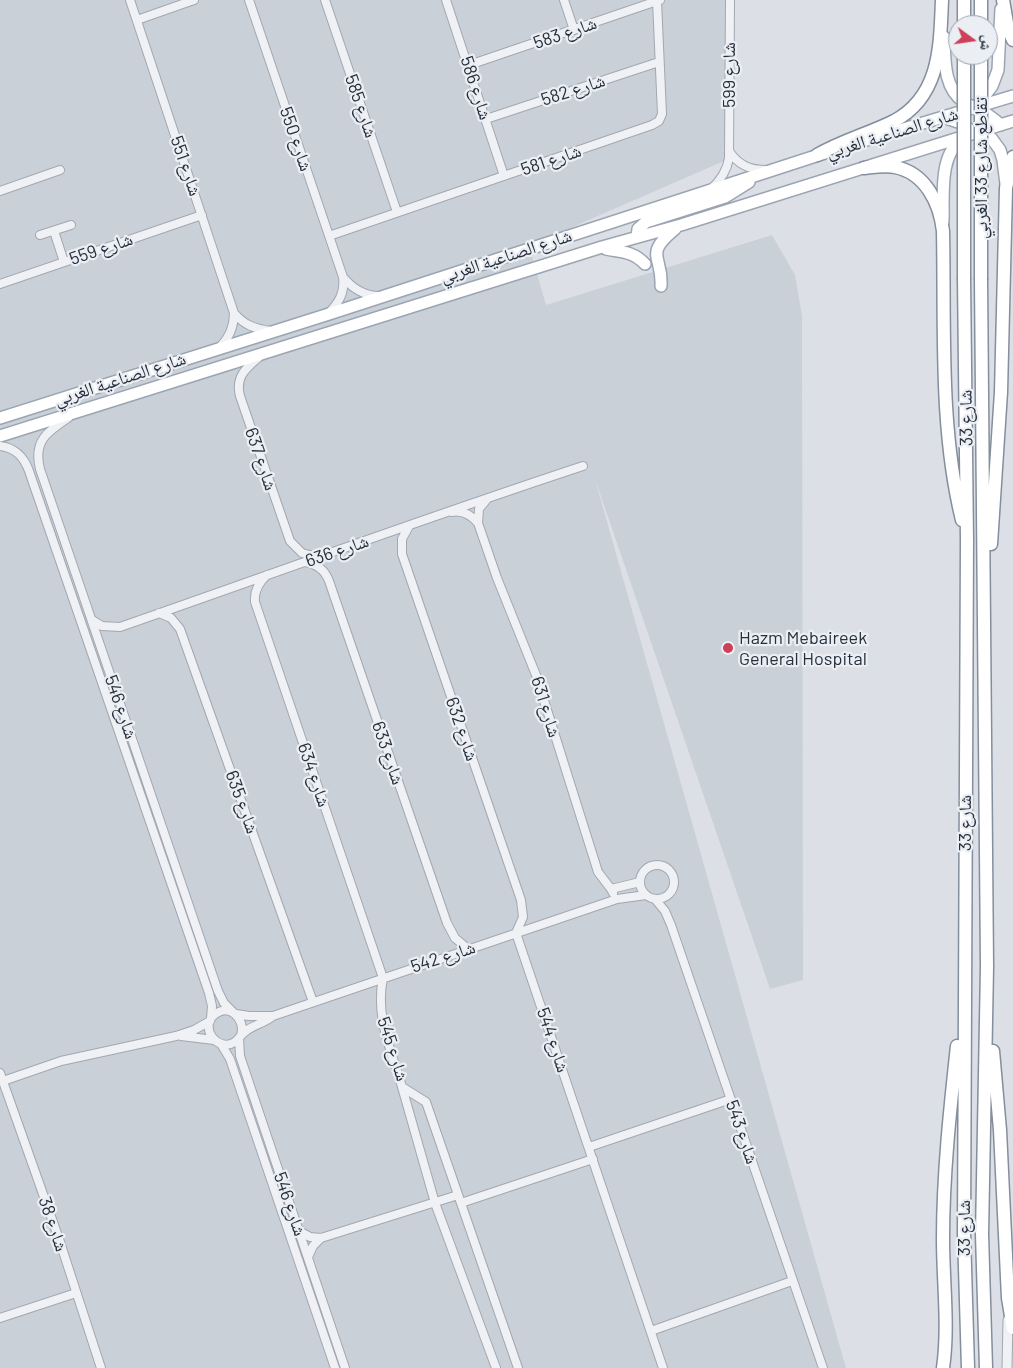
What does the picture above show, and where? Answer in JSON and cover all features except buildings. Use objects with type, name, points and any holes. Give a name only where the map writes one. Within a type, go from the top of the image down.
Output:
[{"type":"highway","points":[[817,155],[841,142],[894,121],[908,111],[920,98],[933,76],[938,58],[942,0]]},
{"type":"highway","points":[[964,0],[964,15]]},
{"type":"highway","points":[[981,0],[981,15]]},
{"type":"highway","points":[[1002,0],[1008,29],[1013,40]]},
{"type":"highway","name":"تقاطع شارع 33 الغربي","points":[[964,65],[964,279]]},
{"type":"highway","name":"تقاطع شارع 33 الغربي","points":[[981,65],[981,280]]},
{"type":"highway","points":[[985,580],[992,535],[1001,406],[1006,188],[1013,157]]},
{"type":"highway","points":[[864,168],[894,167],[904,169],[928,188],[936,201],[941,216],[943,231],[947,431],[954,485],[967,540]]},
{"type":"highway","name":"شارع 33","points":[[964,279],[967,540],[964,1234],[968,1368]]},
{"type":"highway","name":"شارع 33","points":[[981,280],[988,996],[982,1234],[986,1368]]},
{"type":"highway","points":[[943,1368],[946,1348],[943,1240],[945,1187],[952,1092],[964,994]]},
{"type":"highway","points":[[988,996],[1000,1130],[1008,1298],[1013,1328]]},
{"type":"main road","points":[[942,0],[947,78],[952,89],[959,98],[1001,125]]},
{"type":"main road","points":[[943,231],[946,166],[957,142],[974,133],[979,110],[998,70],[1002,0]]},
{"type":"main road","name":"شارع الصناعية الغربي","points":[[0,418],[708,192],[817,155],[942,116],[979,110],[992,102],[1013,96]]},
{"type":"main road","points":[[953,140],[960,123],[979,110]]},
{"type":"main road","points":[[942,116],[960,123],[974,133],[988,135],[997,145],[1002,160],[1006,188]]},
{"type":"main road","name":"شارع الصناعية الغربي","points":[[0,436],[602,247],[640,233],[680,225],[1013,121]]},
{"type":"main road","points":[[640,233],[646,222],[725,197],[742,188],[759,175]]},
{"type":"main road","points":[[633,216],[640,233]]},
{"type":"main road","points":[[661,286],[656,260],[657,250],[665,238],[680,225]]},
{"type":"main road","points":[[602,247],[630,253],[638,257],[645,264]]},
{"type":"street","name":"شارع 551","points":[[130,0],[234,313]]},
{"type":"street","points":[[137,20],[194,0]]},
{"type":"street","name":"شارع 550","points":[[249,0],[343,277],[343,293],[340,301],[329,314]]},
{"type":"street","name":"شارع 585","points":[[325,0],[397,212]]},
{"type":"street","name":"شارع 586","points":[[446,0],[469,65],[504,176]]},
{"type":"street","points":[[564,0],[574,30]]},
{"type":"street","name":"شارع 599","points":[[708,192],[723,176],[726,170],[729,151],[730,0]]},
{"type":"street","name":"شارع 581","points":[[329,236],[659,121],[662,114],[659,62],[659,1]]},
{"type":"street","name":"شارع 583","points":[[469,65],[659,1]]},
{"type":"street","name":"شارع 582","points":[[486,119],[659,62]]},
{"type":"street","points":[[729,151],[736,161],[746,167],[759,170],[773,170]]},
{"type":"street","points":[[0,190],[60,170]]},
{"type":"street","name":"شارع 559","points":[[0,283],[202,215]]},
{"type":"street","points":[[40,235],[71,225]]},
{"type":"street","points":[[54,231],[64,262]]},
{"type":"street","points":[[343,277],[356,290],[364,294],[383,296]]},
{"type":"street","points":[[234,313],[256,329],[275,331]]},
{"type":"street","points":[[220,347],[232,328],[234,313]]},
{"type":"street","name":"شارع 637","points":[[264,353],[241,374],[238,389],[290,541],[302,553],[318,557]]},
{"type":"street","name":"شارع 546","points":[[77,412],[44,436],[40,443],[38,460],[218,991],[224,1003],[234,1013]]},
{"type":"street","name":"شارع 546","points":[[0,446],[14,450],[21,456],[29,471],[209,993],[212,1006],[211,1020]]},
{"type":"street","name":"شارع 636","points":[[92,620],[102,626],[114,628],[468,504],[584,466]]},
{"type":"street","points":[[478,523],[479,509],[489,498]]},
{"type":"street","points":[[448,512],[457,511],[465,513],[473,517],[478,523]]},
{"type":"street","name":"شارع 631","points":[[478,523],[497,578],[536,675],[598,872],[611,889]]},
{"type":"street","name":"شارع 632","points":[[408,526],[402,539],[402,554],[521,900],[523,917],[516,933]]},
{"type":"street","name":"شارع 633","points":[[305,562],[312,563],[323,570],[330,581],[447,923],[455,938],[468,949]]},
{"type":"street","name":"شارع 634","points":[[266,575],[256,590],[256,608],[382,978]]},
{"type":"street","name":"شارع 635","points":[[159,613],[172,618],[180,629],[313,1002]]},
{"type":"street","points":[[654,866],[663,866],[671,872],[674,882],[672,891],[664,898],[654,899],[642,891],[640,882],[645,870],[654,866]]},
{"type":"street","points":[[615,900],[611,889],[640,882]]},
{"type":"street","name":"شارع 542","points":[[240,1037],[273,1016],[313,1002],[615,900],[646,895]]},
{"type":"street","name":"شارع 543","points":[[654,899],[664,911],[671,925],[823,1368]]},
{"type":"street","name":"شارع 544","points":[[516,933],[663,1368]]},
{"type":"street","name":"شارع 545","points":[[382,978],[380,994],[382,1019],[402,1086],[426,1102],[518,1368]]},
{"type":"street","points":[[176,1036],[195,1037],[218,1042],[229,1044],[240,1037],[242,1024],[234,1013],[223,1011],[214,1015],[211,1020],[210,1033],[218,1042]]},
{"type":"street","name":"شارع 542","points":[[234,1013],[249,1016],[273,1016]]},
{"type":"street","points":[[3,1082],[61,1061],[176,1036],[194,1030],[211,1020]]},
{"type":"street","name":"شارع 546","points":[[240,1037],[240,1056],[346,1368]]},
{"type":"street","name":"شارع 546","points":[[218,1042],[230,1059],[335,1368]]},
{"type":"street","name":"شارع 38","points":[[0,1073],[59,1239],[102,1368]]},
{"type":"street","points":[[402,1086],[435,1203],[496,1368]]},
{"type":"street","points":[[589,1148],[731,1099]]},
{"type":"street","points":[[299,1231],[321,1238],[435,1203],[460,1199],[593,1159]]},
{"type":"street","points":[[308,1257],[313,1246],[321,1238]]},
{"type":"street","points":[[651,1331],[792,1281]]},
{"type":"street","points":[[0,1318],[76,1293]]},
{"type":"street","points":[[1006,1368],[1008,1298]]},
{"type":"street","points":[[946,1348],[948,1368]]},
{"type":"shaded area","points":[[0,0],[728,0],[724,161],[529,246],[546,305],[772,235],[795,275],[802,316],[803,980],[770,989],[595,479],[846,1368],[0,1368]]},
{"type":"place","name":"Hazm Mebaireek General Hospital","points":[[728,648]]}]
